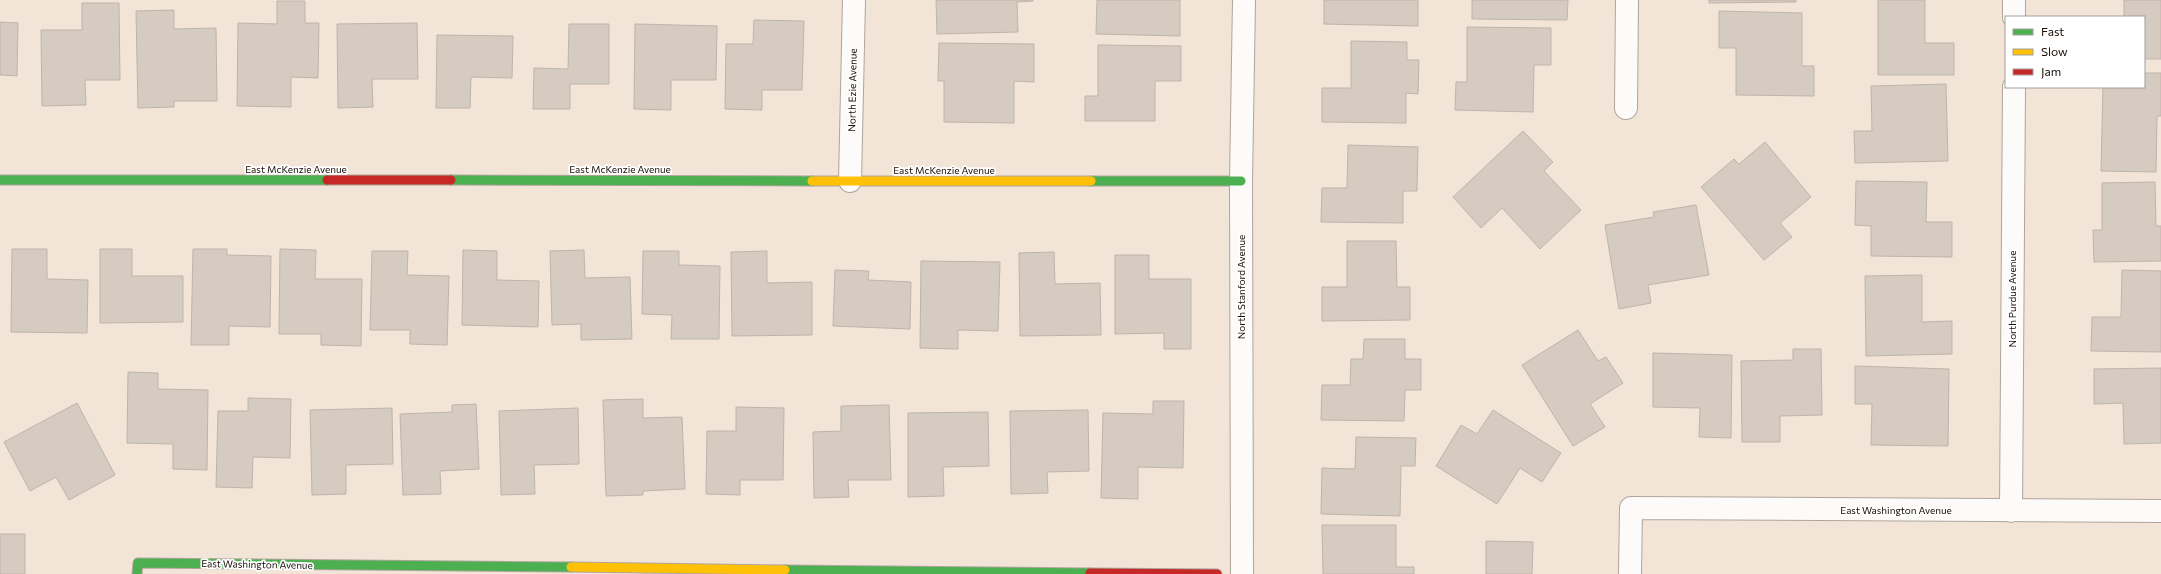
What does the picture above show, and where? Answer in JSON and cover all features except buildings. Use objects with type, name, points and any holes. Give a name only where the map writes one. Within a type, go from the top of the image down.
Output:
[{"type":"street","name":"North Ezie Avenue","points":[[850,181],[854,0]]},
{"type":"street","name":"North Stanford Avenue","points":[[1242,574],[1241,181],[1244,0]]},
{"type":"street","points":[[1626,108],[1627,0]]},
{"type":"street","points":[[2014,0],[2014,16]]},
{"type":"street","name":"North Purdue Avenue","points":[[2011,510],[2014,88]]},
{"type":"street","name":"East McKenzie Avenue","points":[[0,180],[1241,181]]},
{"type":"street","name":"East Washington Avenue","points":[[1630,574],[1631,508],[2161,512]]},
{"type":"street","name":"East Washington Avenue","points":[[137,574],[138,563],[1217,574]]},
{"type":"traffic: fast","points":[[0,180],[327,180]]},
{"type":"traffic: fast","points":[[451,180],[812,181]]},
{"type":"traffic: fast","points":[[1091,181],[1241,181]]},
{"type":"traffic: fast","points":[[137,574],[138,563],[571,567]]},
{"type":"traffic: fast","points":[[785,570],[1090,573]]},
{"type":"traffic: slow","points":[[812,181],[1091,181]]},
{"type":"traffic: slow","points":[[571,567],[785,570]]},
{"type":"traffic: jam","points":[[327,180],[451,180]]},
{"type":"traffic: jam","points":[[1090,573],[1217,574]]}]
